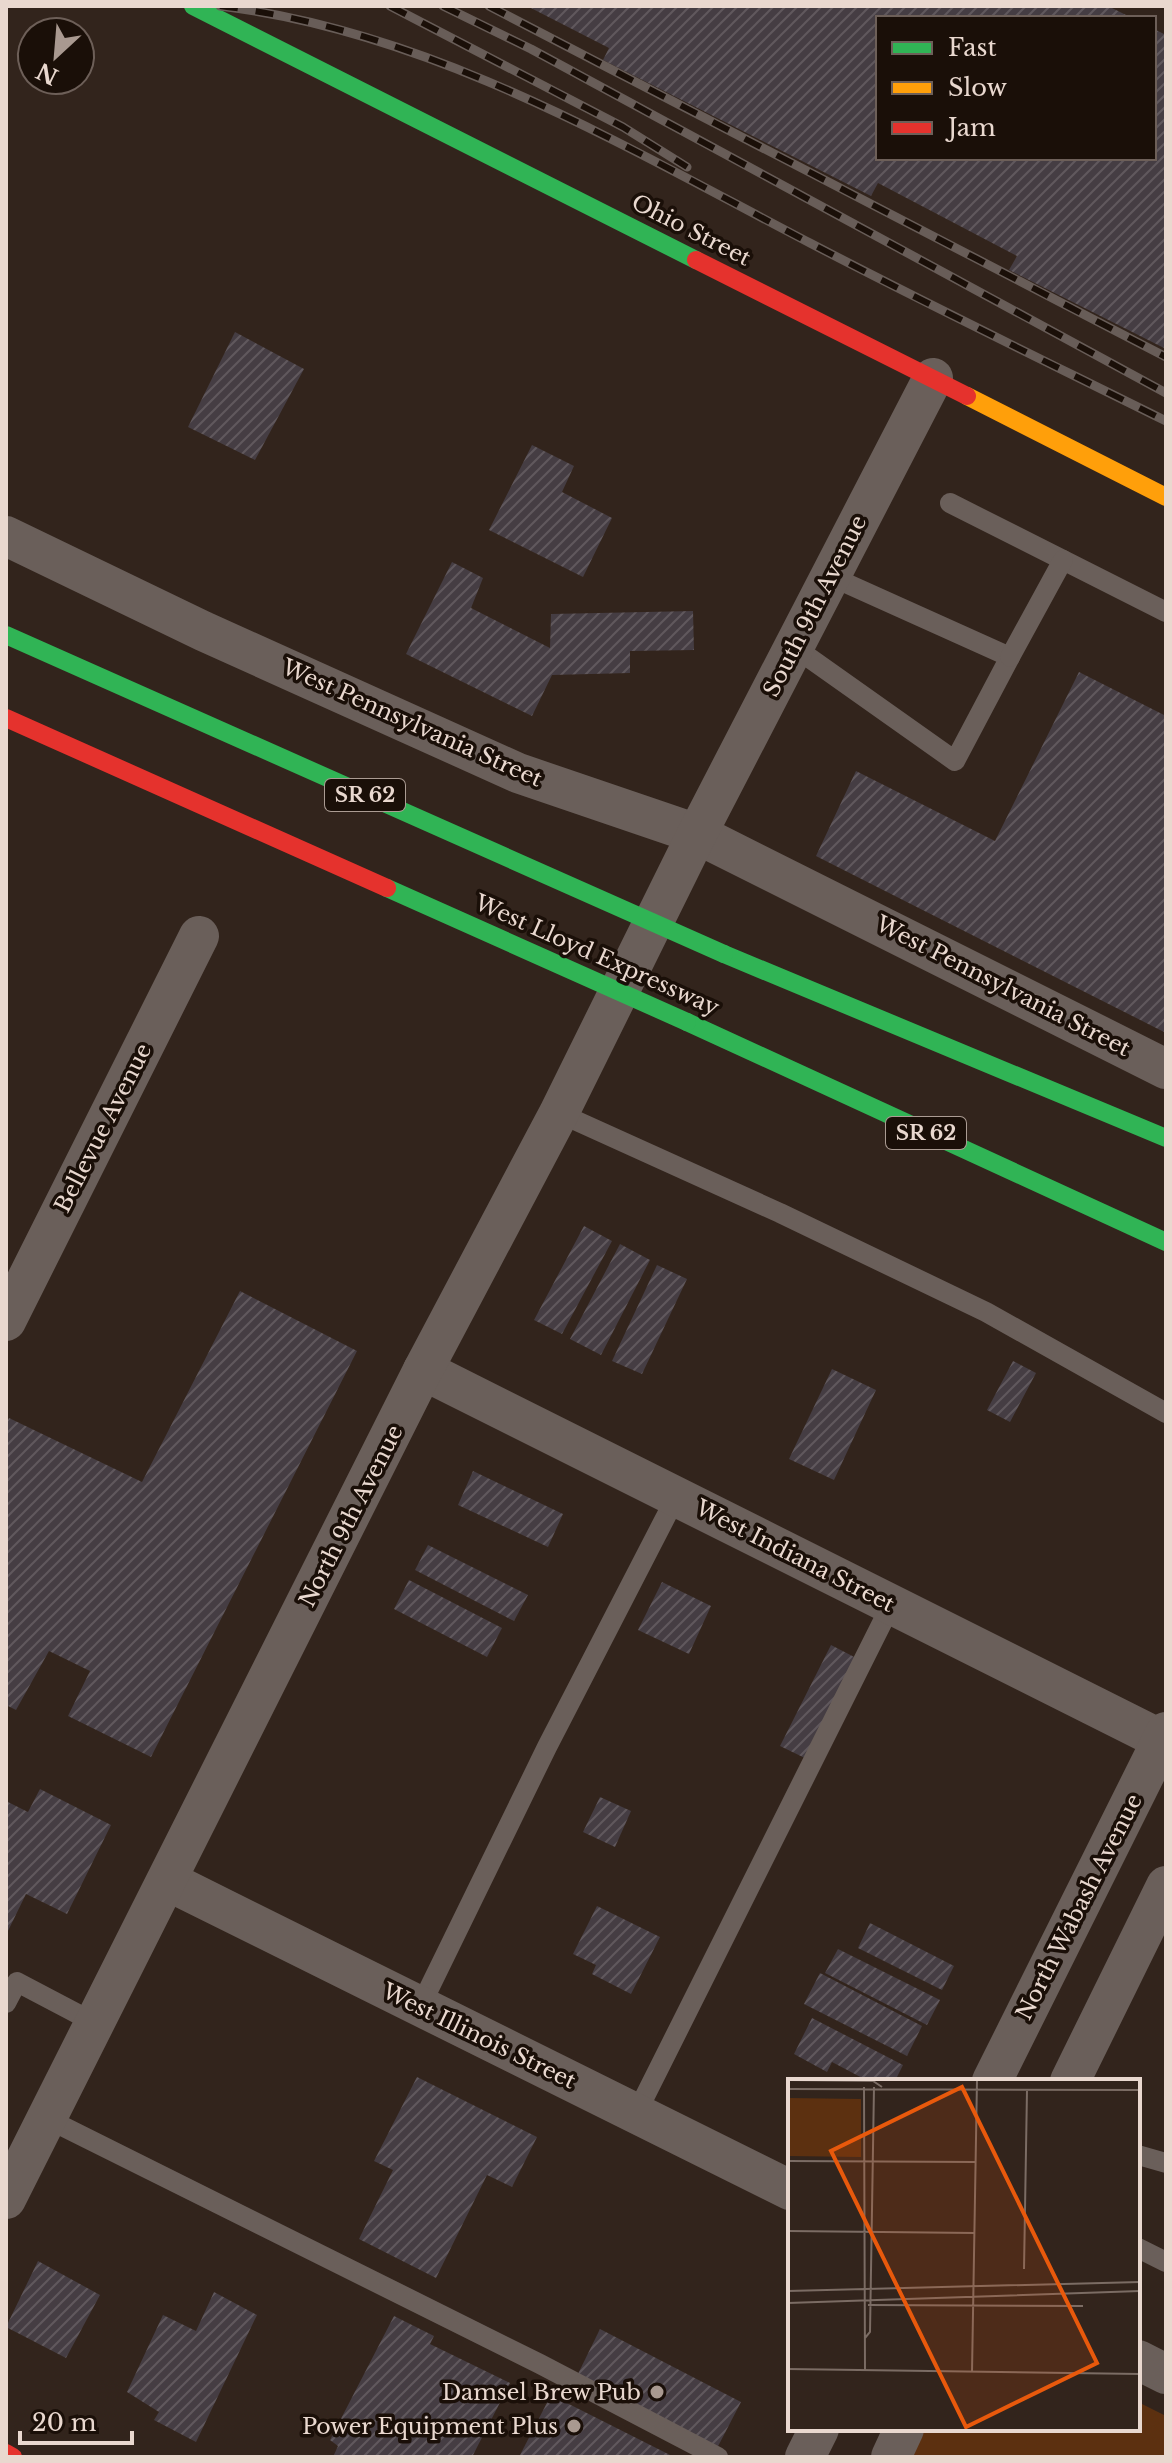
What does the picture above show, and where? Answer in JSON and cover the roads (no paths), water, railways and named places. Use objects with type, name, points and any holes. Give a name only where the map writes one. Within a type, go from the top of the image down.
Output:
[{"type":"main road","name":"Ohio Street","points":[[193,6],[1166,497]]},
{"type":"main road","name":"SR 62","points":[[6,635],[724,954],[1166,1138]]},
{"type":"main road","name":"West Lloyd Expressway","points":[[6,718],[687,1022],[1166,1242]]},
{"type":"main road","points":[[6,2453],[13,2457]]},
{"type":"street","name":"South 9th Avenue","points":[[697,834],[933,378]]},
{"type":"street","name":"West Pennsylvania Street","points":[[6,536],[203,631],[518,773],[697,834],[1166,1069]]},
{"type":"street","name":"North 9th Avenue","points":[[6,2199],[423,1370],[559,1113],[697,834]]},
{"type":"street","name":"Bellevue Avenue","points":[[6,1321],[199,936]]},
{"type":"street","name":"West Indiana Street","points":[[423,1370],[891,1605],[1165,1738]]},
{"type":"street","name":"North Wabash Avenue","points":[[993,2079],[1165,1738]]},
{"type":"street","name":"West Illinois Street","points":[[168,1881],[788,2189]]},
{"type":"street","points":[[1071,2079],[1166,1886]]},
{"type":"street","points":[[1140,2361],[1166,2374]]},
{"type":"street","points":[[805,2457],[818,2431]]},
{"type":"street","points":[[891,2457],[903,2431]]},
{"type":"lane","points":[[950,503],[1166,612]]},
{"type":"lane","points":[[794,647],[955,761],[1063,560]]},
{"type":"lane","points":[[830,576],[1010,657]]},
{"type":"lane","points":[[559,1113],[780,1213],[986,1312],[1166,1413]]},
{"type":"lane","points":[[420,2007],[547,1747],[676,1497]]},
{"type":"lane","points":[[636,2114],[891,1605]]},
{"type":"lane","points":[[6,2003],[17,1982],[95,2023]]},
{"type":"lane","points":[[46,2118],[540,2364],[718,2457]]},
{"type":"lane","points":[[1140,2156],[1166,2163]]},
{"type":"lane","points":[[1140,2249],[1166,2262]]},
{"type":"railway","points":[[220,6],[299,20],[376,40],[524,98],[597,132],[898,288],[1166,421]]},
{"type":"railway","points":[[390,6],[623,127],[687,167]]},
{"type":"railway","points":[[443,6],[531,49],[1166,393]]},
{"type":"railway","points":[[489,6],[1166,357]]},
{"type":"place","name":"Damsel Brew Pub","points":[[657,2392]]},
{"type":"place","name":"Power Equipment Plus","points":[[574,2426]]}]
